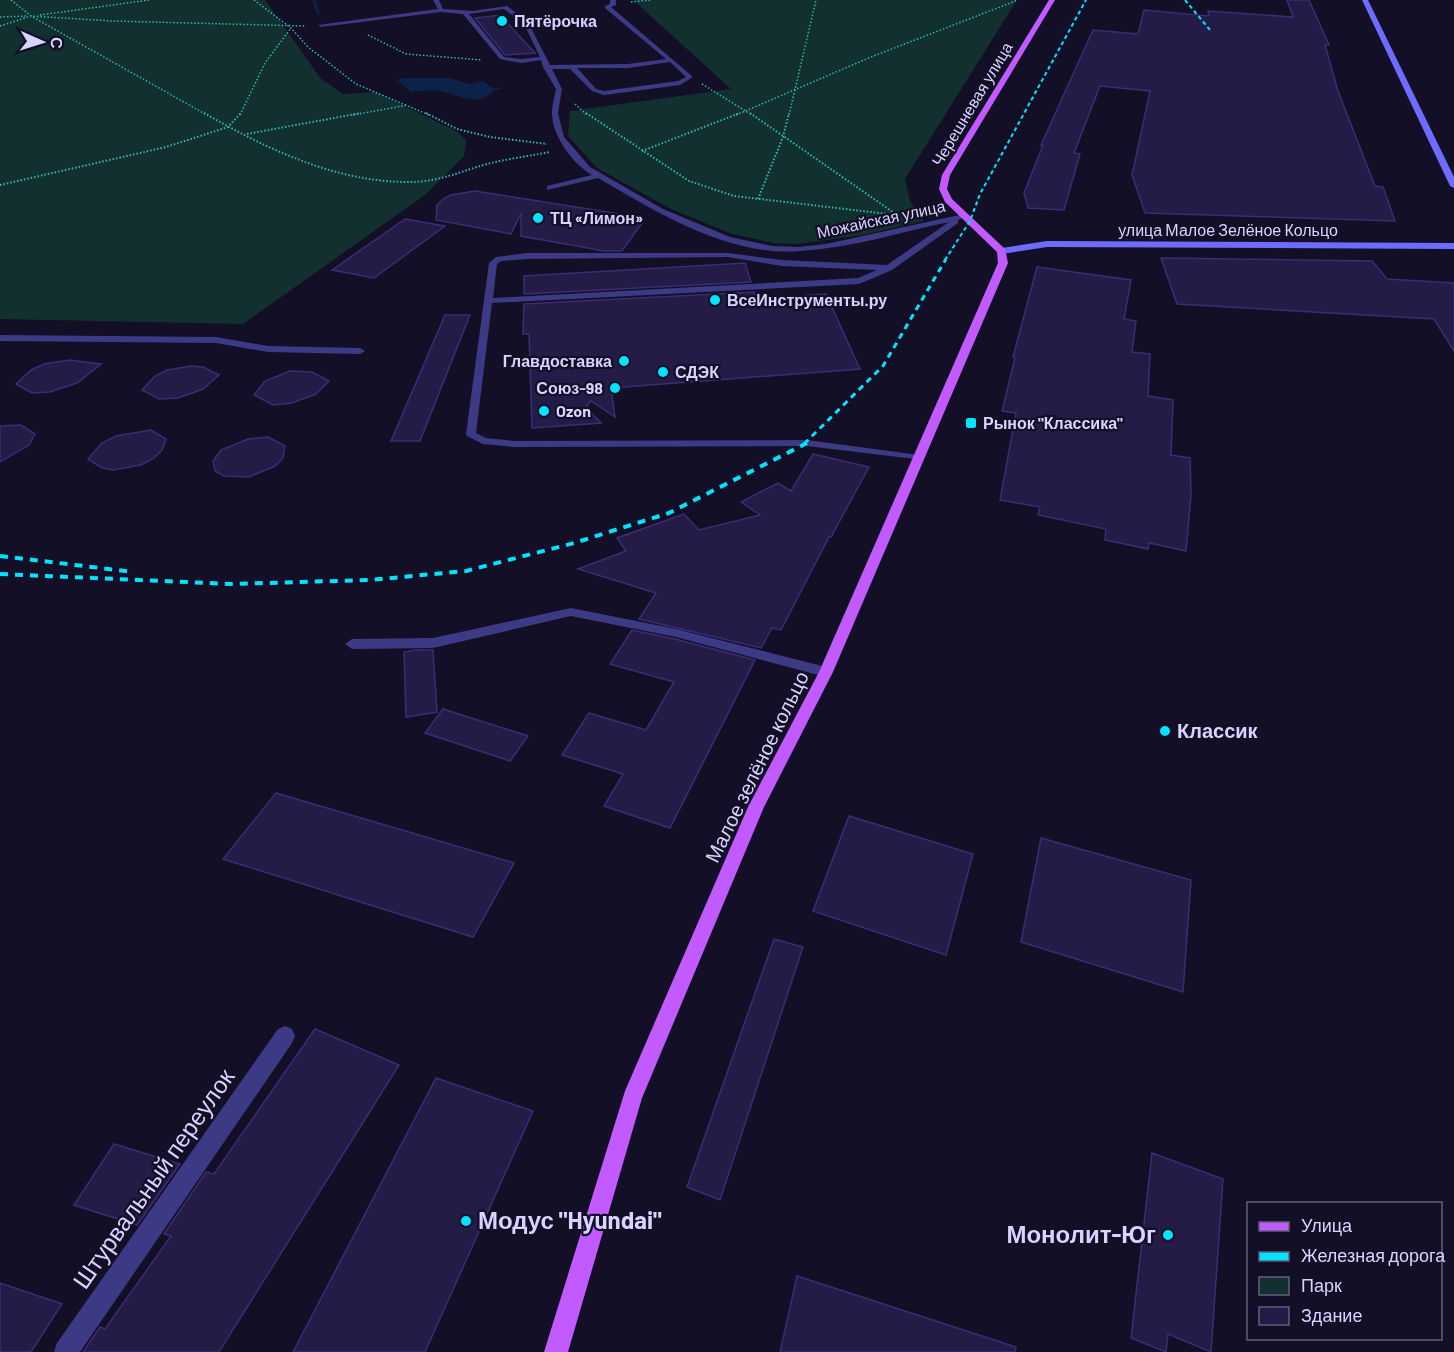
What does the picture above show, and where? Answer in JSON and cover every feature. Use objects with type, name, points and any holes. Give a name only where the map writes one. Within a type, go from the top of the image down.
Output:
[{"type":"main road","name":"Черешневая улица","points":[[967,218],[948,200],[943,189],[946,175],[1052,0]]},
{"type":"main road","points":[[967,218],[1002,251]]},
{"type":"main road","name":"Малое зелёное кольцо","points":[[556,1352],[632,1098],[756,807],[826,672],[1003,263],[1002,251]]},
{"type":"street","points":[[1365,0],[1454,186]]},
{"type":"street","name":"улица Малое Зелёное Кольцо","points":[[1002,251],[1047,244],[1454,246]]},
{"type":"street","name":"Штурвальный переулок","points":[[66,1352],[285,1036]]},
{"type":"lane","points":[[436,0],[441,10]]},
{"type":"lane","points":[[573,67],[594,90],[604,93],[680,83],[690,77],[608,7],[613,5],[613,0]]},
{"type":"lane","points":[[321,25],[441,10],[466,14],[505,3],[526,23],[559,89]]},
{"type":"lane","points":[[466,14],[502,58],[522,62],[542,58]]},
{"type":"lane","points":[[546,67],[628,66],[671,60]]},
{"type":"lane","name":"Можайская улица","points":[[559,89],[555,113],[561,137],[587,169],[660,212],[728,239],[772,248],[826,246],[967,218]]},
{"type":"lane","points":[[550,188],[598,176]]},
{"type":"lane","points":[[489,301],[859,281],[889,267],[933,235],[967,218]]},
{"type":"lane","points":[[889,267],[782,263],[728,255],[527,256],[499,259],[494,263],[471,434],[483,441],[514,444],[807,443],[919,458]]},
{"type":"lane","points":[[0,338],[216,340],[268,349],[360,351]]},
{"type":"lane","points":[[352,644],[433,643],[571,612],[676,633],[826,672]]},
{"type":"path","points":[[11,0],[31,16],[228,127],[320,169],[370,179],[412,182],[448,177],[488,165],[569,147]]},
{"type":"path","points":[[0,26],[31,16],[149,0]]},
{"type":"path","points":[[254,0],[291,28],[308,47],[356,84],[409,105],[457,129],[490,137],[569,147]]},
{"type":"path","points":[[758,199],[783,137],[816,0]]},
{"type":"path","points":[[642,151],[746,111],[871,57],[1018,0]]},
{"type":"path","points":[[0,17],[31,16],[291,28],[321,25]]},
{"type":"path","points":[[344,22],[406,54],[489,62]]},
{"type":"path","points":[[0,185],[166,147],[228,127],[241,114],[265,63],[291,28]]},
{"type":"path","points":[[559,89],[594,121],[689,181],[735,196],[898,215],[746,111],[690,77]]},
{"type":"path","points":[[245,134],[409,105]]},
{"type":"green space","points":[[0,0],[265,0],[321,79],[343,94],[376,92],[456,131],[466,140],[464,156],[425,195],[243,324],[0,319]]},
{"type":"green space","points":[[633,0],[1017,0],[905,179],[910,201],[924,221],[863,235],[798,244],[774,243],[732,234],[671,209],[597,168],[568,136],[570,111],[731,89]]},
{"type":"water","points":[[450,78],[470,84],[483,81],[494,89],[483,99],[476,100],[441,91],[411,92],[397,80]]},
{"type":"building","points":[[1287,0],[1309,0],[1329,45],[1325,45],[1338,91],[1375,186],[1383,187],[1395,221],[1145,213],[1132,175],[1150,91],[1100,86],[1074,153],[1080,154],[1064,210],[1028,208],[1024,193],[1043,145],[1041,145],[1093,30],[1138,34],[1144,10],[1209,16],[1208,11],[1293,17]]},
{"type":"building","points":[[500,15],[535,53],[505,55],[475,18]]},
{"type":"building","name":"ТЦ «Лимон»","points":[[475,191],[614,213],[628,216],[642,223],[622,251],[604,251],[521,236],[521,213],[511,234],[436,220],[437,205],[443,199],[451,195]]},
{"type":"building","points":[[405,219],[445,226],[374,278],[332,270]]},
{"type":"building","points":[[1161,258],[1372,261],[1387,279],[1454,283],[1454,351],[1434,319],[1177,304]]},
{"type":"building","points":[[745,263],[751,282],[524,294],[524,276]]},
{"type":"building","points":[[1037,267],[1131,280],[1124,319],[1136,321],[1132,352],[1150,354],[1148,396],[1173,400],[1171,455],[1190,458],[1191,495],[1186,551],[1149,543],[1148,549],[1105,540],[1106,529],[1038,515],[1040,507],[1000,500],[1016,413],[1002,411],[1015,358],[1013,357]]},
{"type":"building","points":[[754,292],[756,299],[826,294],[860,369],[611,388],[615,417],[591,401],[586,407],[601,423],[532,428],[529,334],[523,334],[524,304]]},
{"type":"building","points":[[445,315],[470,315],[420,441],[391,441]]},
{"type":"building","points":[[69,360],[101,364],[77,383],[50,392],[32,393],[16,384],[31,370],[44,364]]},
{"type":"building","points":[[192,366],[203,367],[219,375],[203,389],[178,398],[159,399],[142,390],[155,376],[167,370]]},
{"type":"building","points":[[290,371],[312,372],[329,381],[316,394],[292,403],[273,405],[254,395],[265,381]]},
{"type":"building","points":[[21,425],[35,434],[29,445],[0,462],[0,426]]},
{"type":"building","points":[[151,430],[166,439],[162,450],[154,458],[141,465],[113,470],[102,468],[88,459],[102,443],[116,436]]},
{"type":"building","points":[[268,437],[285,446],[283,458],[275,466],[249,477],[224,476],[215,471],[213,461],[221,450],[248,439]]},
{"type":"building","points":[[813,454],[869,467],[829,537],[781,630],[772,628],[761,648],[639,619],[656,593],[578,569],[626,551],[617,538],[684,514],[699,530],[760,515],[741,502],[778,483],[791,491]]},
{"type":"building","points":[[632,630],[755,660],[670,828],[604,806],[623,774],[562,755],[589,713],[646,730],[674,682],[610,664]]},
{"type":"building","points":[[433,650],[437,712],[406,717],[404,652]]},
{"type":"building","points":[[443,709],[528,736],[510,761],[425,733]]},
{"type":"building","points":[[276,793],[514,863],[473,937],[223,859]]},
{"type":"building","points":[[849,816],[973,854],[946,955],[813,911]]},
{"type":"building","points":[[1041,838],[1191,880],[1183,992],[1021,942]]},
{"type":"building","points":[[774,939],[803,947],[720,1200],[687,1187]]},
{"type":"building","points":[[315,1029],[399,1065],[219,1352],[83,1352],[100,1327],[105,1329],[171,1236],[164,1234],[206,1172],[214,1174]]},
{"type":"building","points":[[436,1078],[533,1111],[425,1352],[293,1352]]},
{"type":"building","points":[[114,1144],[180,1164],[137,1225],[74,1205]]},
{"type":"building","points":[[1152,1153],[1223,1179],[1211,1352],[1168,1334],[1166,1352],[1131,1338]]},
{"type":"building","points":[[797,1276],[1016,1347],[1015,1352],[780,1352]]},
{"type":"building","points":[[0,1283],[62,1304],[31,1352],[0,1352]]},
{"type":"waterway","points":[[314,0],[319,14]]},
{"type":"waterway","points":[[494,89],[501,88]]},
{"type":"railway","points":[[945,260],[970,221],[980,194],[1086,0]]},
{"type":"railway","points":[[1185,0],[1210,30]]},
{"type":"railway","points":[[804,444],[883,366],[946,259]]},
{"type":"railway","points":[[0,574],[232,584],[370,580],[466,571],[574,543],[669,513],[807,443]]},
{"type":"railway","points":[[0,556],[134,572]]},
{"type":"place","name":"Пятёрочка","points":[[502,21]]},
{"type":"place","name":"ТЦ «Лимон»","points":[[538,218]]},
{"type":"place","name":"ВсеИнструменты.ру","points":[[715,300]]},
{"type":"place","name":"Главдоставка","points":[[624,361]]},
{"type":"place","name":"СДЭК","points":[[663,372]]},
{"type":"place","name":"Союз-98","points":[[615,388]]},
{"type":"place","name":"Ozon","points":[[544,411]]},
{"type":"place","name":"Рынок \"Классика\"","points":[[971,423]]},
{"type":"place","name":"Классик","points":[[1165,731]]},
{"type":"place","name":"Модус \"Hyundai\"","points":[[466,1221]]},
{"type":"place","name":"Монолит-Юг","points":[[1168,1235]]}]
